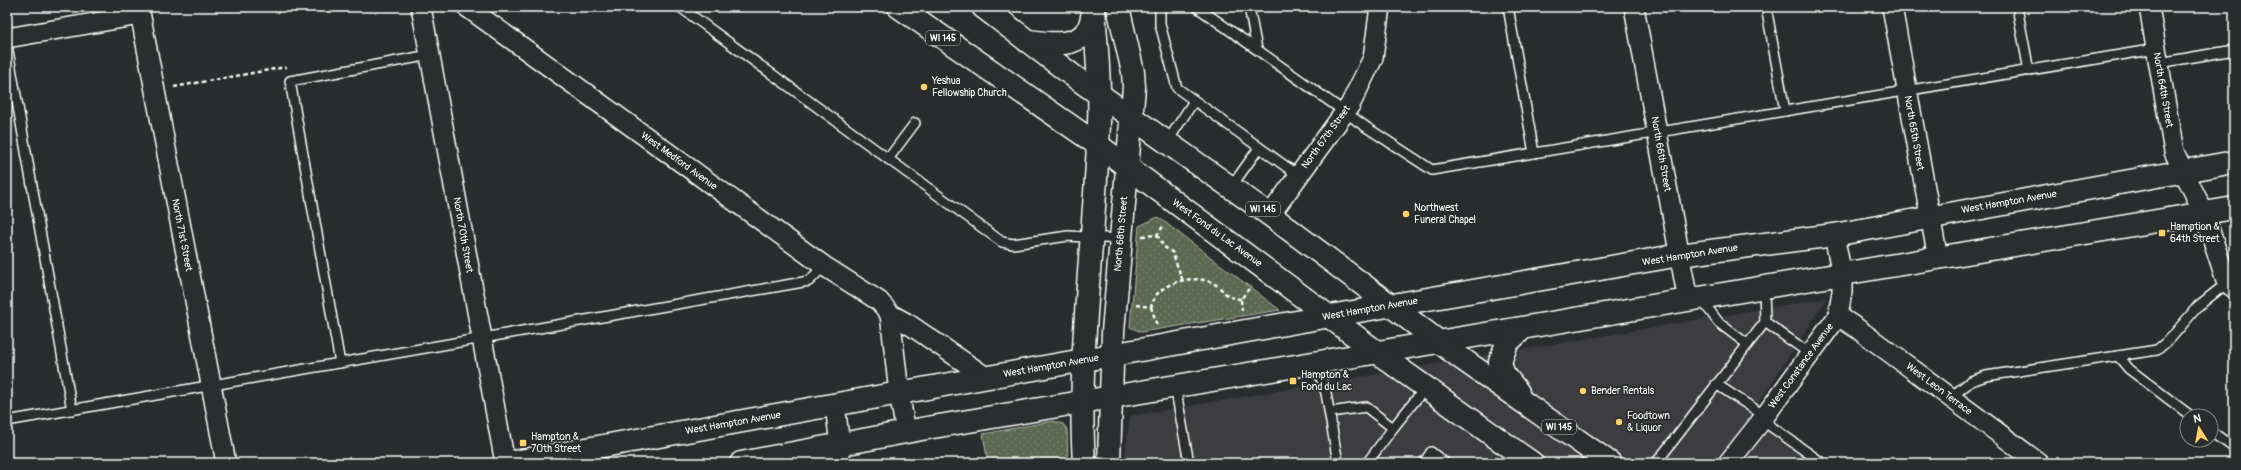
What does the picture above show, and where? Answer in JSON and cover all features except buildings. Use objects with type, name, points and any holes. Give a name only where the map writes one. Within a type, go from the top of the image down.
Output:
[{"type":"main road","name":"West Fond du Lac Avenue","points":[[899,7],[1098,145],[1378,352],[1532,463]]},
{"type":"main road","name":"WI 145","points":[[983,7],[1099,94],[1270,215],[1390,306],[1610,463]]},
{"type":"main road","points":[[1027,41],[1047,44],[1074,41],[1085,35],[1089,30],[1093,7]]},
{"type":"main road","points":[[1084,463],[1082,402],[1091,237],[1098,145],[1099,94],[1093,7]]},
{"type":"main road","name":"North 68th Street","points":[[1109,463],[1112,355],[1132,117],[1133,72],[1118,7]]},
{"type":"main road","name":"West Hampton Avenue","points":[[508,463],[1330,316],[1680,255],[1834,234],[2234,162]]},
{"type":"main road","points":[[741,463],[840,454],[906,432],[2234,208]]},
{"type":"main road","points":[[1522,329],[1507,343],[1500,362],[1503,373],[1529,406]]},
{"type":"street","name":"North 70th Street","points":[[421,7],[505,463]]},
{"type":"street","name":"West Medford Avenue","points":[[467,7],[824,266],[879,301],[890,314],[910,325],[986,377]]},
{"type":"street","name":"North 67th Street","points":[[1270,215],[1346,111],[1373,58],[1380,7]]},
{"type":"street","name":"North 66th Street","points":[[1634,7],[1680,255],[1694,300]]},
{"type":"street","name":"North 65th Street","points":[[1892,7],[1929,217],[1938,259]]},
{"type":"street","name":"North 64th Street","points":[[2149,7],[2174,152],[2204,213],[2230,285]]},
{"type":"street","points":[[7,38],[140,11]]},
{"type":"street","name":"North 71st Street","points":[[140,11],[226,463]]},
{"type":"street","name":"West Constance Avenue","points":[[1728,463],[1764,418],[1809,353],[1838,316],[1842,292],[1842,275],[1834,234]]},
{"type":"street","points":[[890,314],[899,393],[906,432]]},
{"type":"street","name":"West Leon Terrace","points":[[1838,316],[1858,328],[2039,463]]},
{"type":"street","points":[[835,405],[840,454]]},
{"type":"lane","points":[[680,7],[1002,242],[1013,244],[1068,236],[1121,239]]},
{"type":"lane","points":[[1160,7],[1160,24],[1177,88],[1299,176]]},
{"type":"lane","points":[[1197,7],[1432,170],[2029,71],[2158,56],[2234,50]]},
{"type":"lane","points":[[1249,7],[1256,49]]},
{"type":"lane","points":[[1508,7],[1534,153]]},
{"type":"lane","points":[[1766,7],[1785,111]]},
{"type":"lane","points":[[2017,7],[2029,71]]},
{"type":"lane","points":[[7,45],[72,410]]},
{"type":"lane","points":[[340,363],[290,81],[430,55]]},
{"type":"lane","points":[[1167,142],[1194,100]]},
{"type":"lane","points":[[888,159],[915,123]]},
{"type":"lane","points":[[1231,187],[1259,148]]},
{"type":"lane","points":[[7,421],[809,281],[824,266]]},
{"type":"lane","points":[[1950,398],[1971,381],[1986,376],[2157,350],[2171,338],[2198,306],[2230,285]]},
{"type":"lane","points":[[1656,463],[1765,322],[1764,288]]},
{"type":"lane","points":[[1694,300],[1719,323],[1748,344]]},
{"type":"lane","points":[[1765,322],[1809,353]]},
{"type":"lane","points":[[2118,356],[2129,369],[2180,408]]},
{"type":"lane","points":[[1316,363],[1330,412],[1338,463]]},
{"type":"lane","points":[[1716,384],[1764,418],[1822,463]]},
{"type":"lane","points":[[1175,386],[1189,463]]},
{"type":"lane","points":[[1367,463],[1426,387]]},
{"type":"lane","points":[[1330,412],[1366,407],[1393,428]]},
{"type":"lane","points":[[2219,437],[2234,448]]},
{"type":"lane","points":[[1424,463],[1431,452],[1445,463]]},
{"type":"path","points":[[1157,235],[1164,225]]},
{"type":"path","points":[[1142,236],[1157,235]]},
{"type":"path","points":[[1157,235],[1164,247],[1172,252],[1183,281]]},
{"type":"path","points":[[1157,326],[1151,307],[1156,294],[1164,288],[1183,281],[1205,280],[1214,284],[1228,297],[1241,299]]},
{"type":"path","points":[[1242,311],[1241,299],[1251,286]]},
{"type":"path","points":[[1136,305],[1151,307]]},
{"type":"shaded area","points":[[1827,298],[1753,411],[1824,463],[1124,463],[1130,416]]},
{"type":"green space","points":[[1158,217],[1280,310],[1141,332],[1130,327],[1139,226]]},
{"type":"green space","points":[[1053,421],[1063,424],[1067,429],[1068,463],[988,463],[983,434]]},
{"type":"place","name":"Yeshua Fellowship Church","points":[[924,87]]},
{"type":"place","name":"Northwest Funeral Chapel","points":[[1406,214]]},
{"type":"place","name":"Hamption & 64th Street","points":[[2162,233]]},
{"type":"place","name":"Hampton & Fond du Lac","points":[[1293,381]]},
{"type":"place","name":"Bender Rentals","points":[[1583,391]]},
{"type":"place","name":"Foodtown & Liquor","points":[[1619,422]]},
{"type":"place","name":"Hampton & 70th Street","points":[[523,443]]}]
